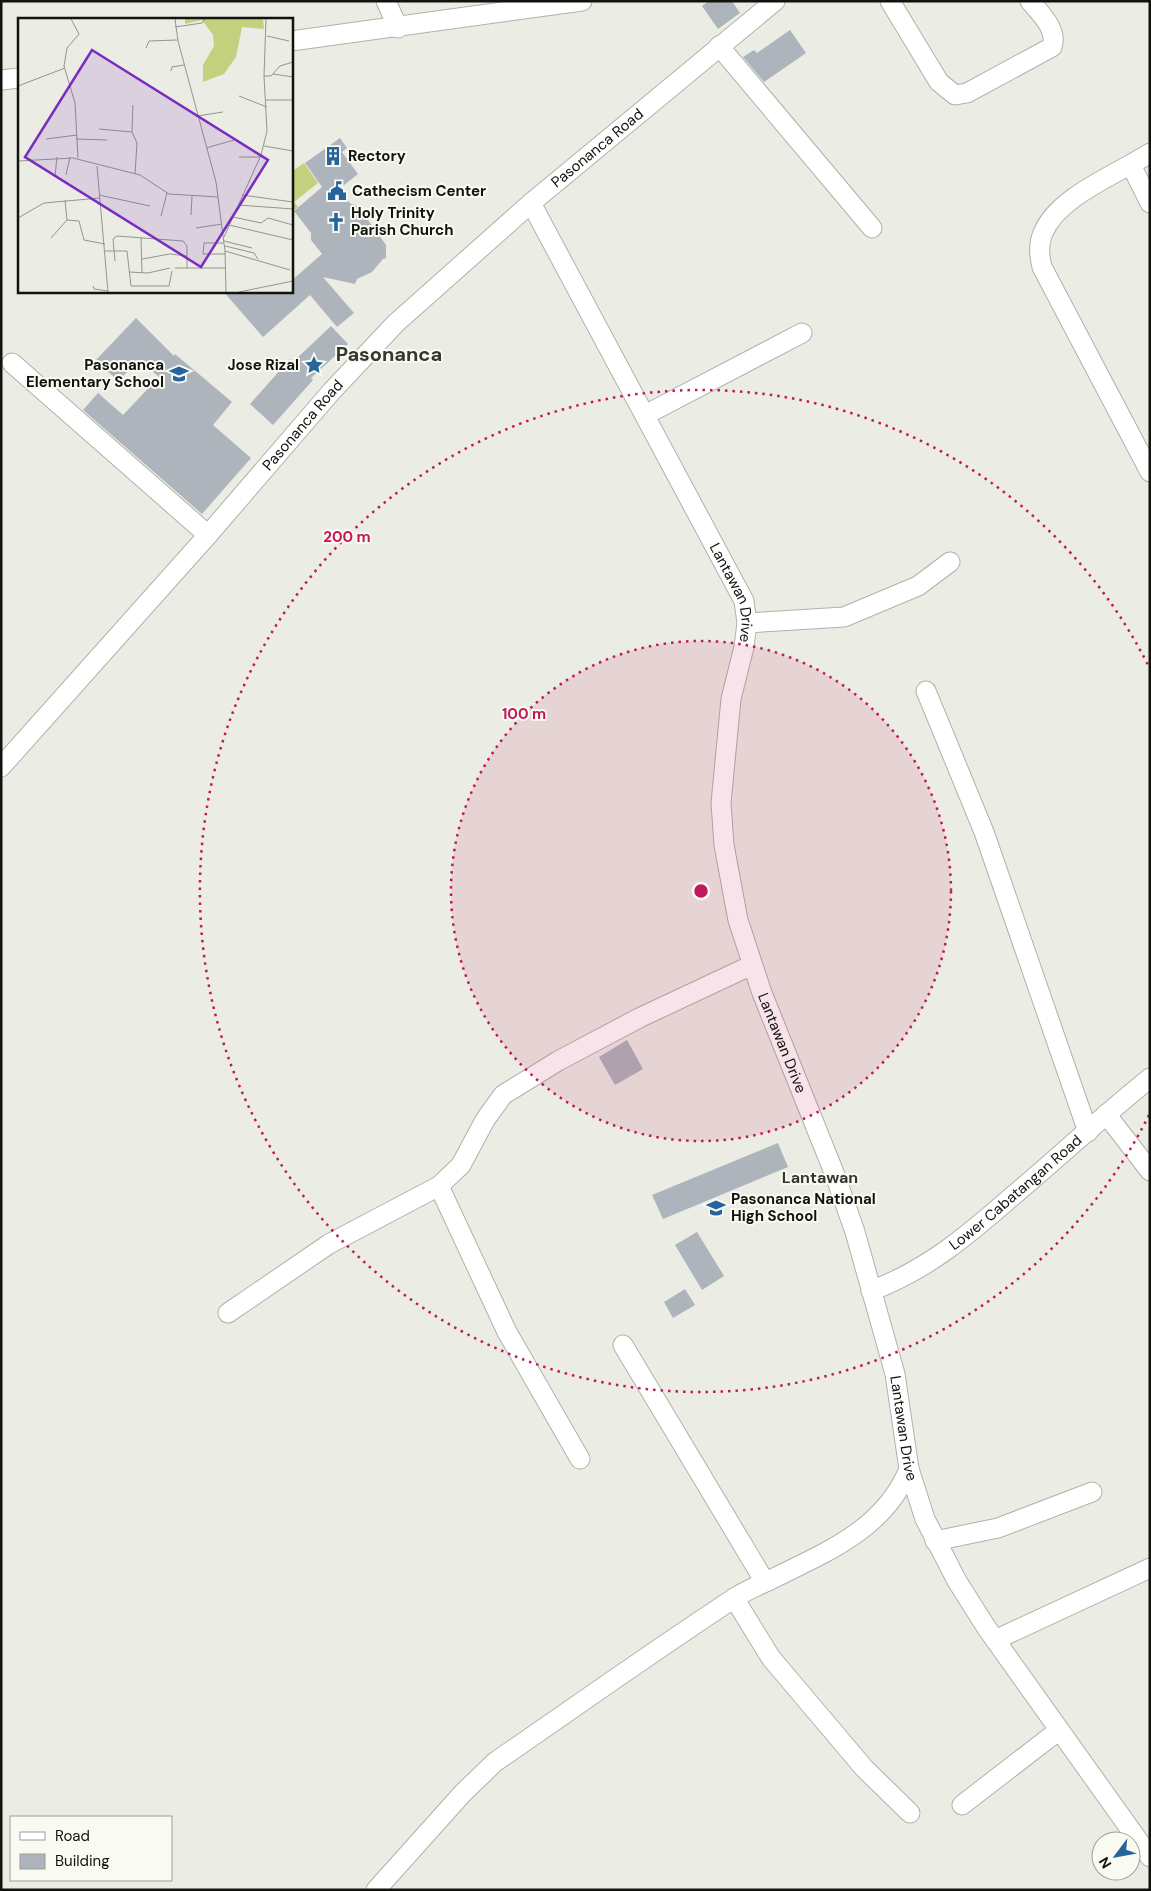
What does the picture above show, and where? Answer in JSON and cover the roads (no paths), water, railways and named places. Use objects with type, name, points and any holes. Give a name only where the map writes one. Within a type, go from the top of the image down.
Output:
[{"type":"street","points":[[386,1],[398,28]]},
{"type":"street","points":[[292,41],[398,28],[494,6],[582,1]]},
{"type":"street","name":"Pasonanca Road","points":[[2,765],[208,535],[331,392],[396,323],[531,203],[775,1]]},
{"type":"street","points":[[890,1],[939,82],[946,90],[955,95],[967,92],[1052,47],[1054,40],[1052,30],[1030,1]]},
{"type":"street","points":[[719,46],[872,228]]},
{"type":"street","points":[[1150,153],[1081,193],[1059,210],[1043,232],[1038,250],[1042,267],[1150,472]]},
{"type":"street","points":[[1131,165],[1150,203]]},
{"type":"street","name":"Lantawan Drive","points":[[531,203],[596,321],[744,601],[747,623],[744,647],[731,699],[722,803],[724,845],[736,911],[752,965],[835,1174],[872,1291],[895,1374],[909,1469],[924,1519],[957,1580],[995,1640],[1058,1731],[1150,1857]]},
{"type":"street","points":[[644,415],[802,333]]},
{"type":"street","points":[[12,363],[208,535]]},
{"type":"street","points":[[747,623],[844,617],[918,586],[950,562]]},
{"type":"street","points":[[926,691],[993,858],[1088,1132]]},
{"type":"street","points":[[228,1313],[330,1244],[439,1186],[461,1165],[485,1120],[503,1096],[558,1061],[639,1018],[752,965]]},
{"type":"street","name":"Lower Cabatangan Road","points":[[872,1291],[916,1272],[941,1256],[1150,1078]]},
{"type":"street","points":[[1106,1114],[1150,1171]]},
{"type":"street","points":[[439,1186],[507,1332],[580,1459]]},
{"type":"street","points":[[624,1345],[765,1582]]},
{"type":"street","points":[[376,1890],[462,1794],[495,1762],[734,1598],[840,1545],[874,1521],[901,1489],[909,1469]]},
{"type":"street","points":[[935,1541],[998,1528],[1092,1492]]},
{"type":"street","points":[[995,1640],[1150,1568]]},
{"type":"street","points":[[734,1598],[771,1658],[864,1768],[910,1813]]},
{"type":"street","points":[[962,1805],[1058,1731]]},
{"type":"place","name":"Rectory","points":[[333,156]]},
{"type":"place","name":"Cathecism Center","points":[[337,191]]},
{"type":"place","name":"Holy Trinity Parish Church","points":[[336,222]]},
{"type":"place","name":"Jose Rizal","points":[[314,365]]},
{"type":"place","name":"Pasonanca Elementary School","points":[[179,374]]},
{"type":"place","name":"Pasonanca National High School","points":[[716,1208]]},
{"type":"district","name":"Pasonanca","points":[[389,354]]},
{"type":"district","name":"Lantawan","points":[[820,1177]]}]
